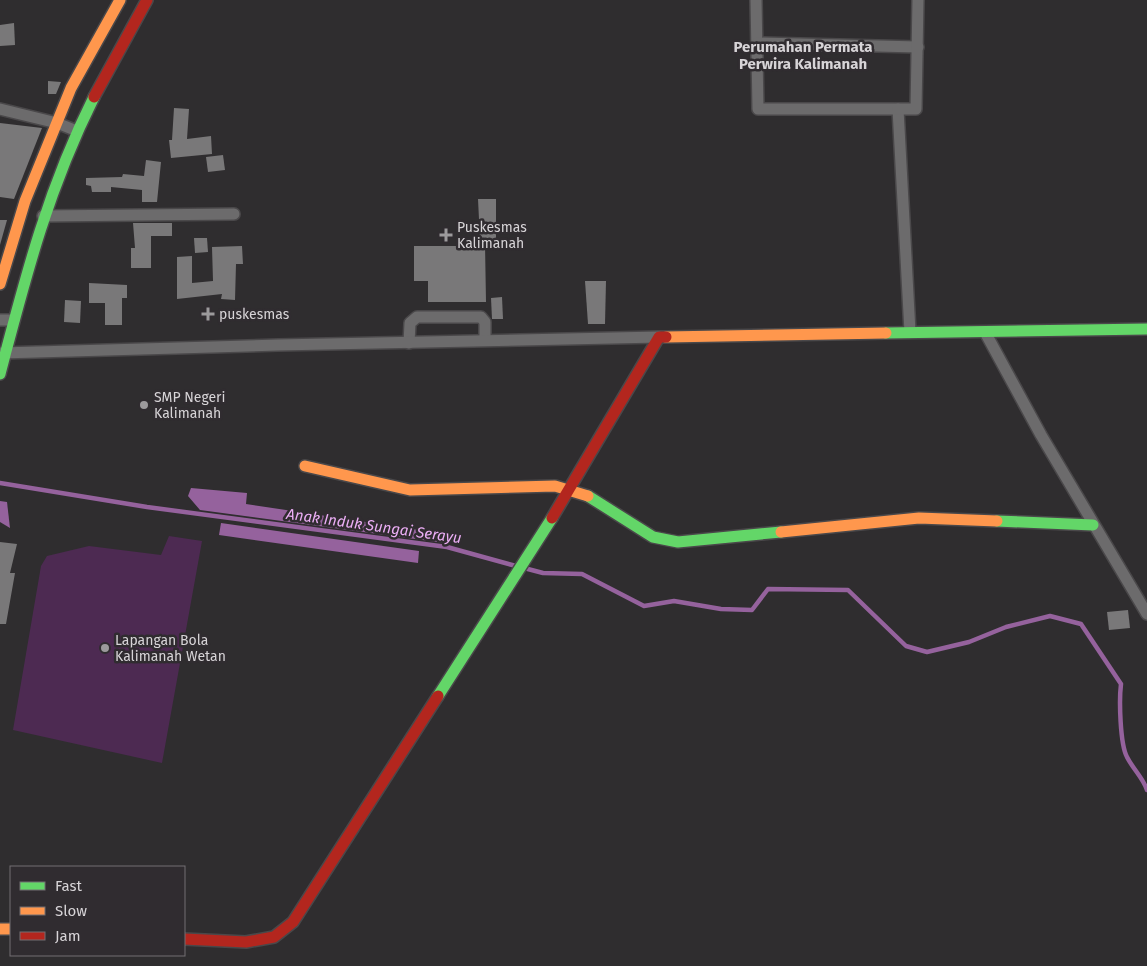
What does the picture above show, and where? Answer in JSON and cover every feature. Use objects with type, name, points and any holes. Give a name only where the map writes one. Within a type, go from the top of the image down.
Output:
[{"type":"street","points":[[0,284],[25,201],[71,88],[120,0]]},
{"type":"street","points":[[0,374],[3,353],[43,216],[77,132],[112,58],[147,0]]},
{"type":"street","points":[[756,0],[758,109],[916,109],[918,0]]},
{"type":"street","points":[[757,43],[918,47]]},
{"type":"street","points":[[0,109],[57,123],[77,132]]},
{"type":"street","points":[[898,109],[910,332]]},
{"type":"street","points":[[43,216],[234,214]]},
{"type":"street","points":[[409,343],[410,323],[417,317],[481,317],[485,322],[486,340]]},
{"type":"street","points":[[0,320],[14,320]]},
{"type":"street","points":[[3,353],[486,340],[1147,329]]},
{"type":"street","points":[[985,332],[1093,524],[1147,614]]},
{"type":"street","points":[[185,939],[246,942],[274,937],[293,922],[570,490],[659,338]]},
{"type":"street","points":[[305,466],[410,490],[555,486],[593,497],[653,537],[678,542],[919,518],[1093,524]]},
{"type":"shaded area","name":"Lapangan Bola Kalimanah Wetan","points":[[169,536],[202,541],[162,763],[13,730],[41,566],[47,556],[89,546],[161,555]]},
{"type":"water","points":[[191,488],[247,493],[246,504],[446,534],[445,543],[200,510],[188,496]]},
{"type":"water","points":[[0,501],[7,502],[10,528],[0,522]]},
{"type":"water","points":[[221,523],[419,551],[418,563],[219,535]]},
{"type":"building","points":[[14,23],[15,45],[0,46],[0,25]]},
{"type":"building","points":[[48,81],[61,82],[56,94],[48,94]]},
{"type":"building","points":[[174,108],[189,109],[187,139],[211,136],[212,154],[171,158],[169,140],[172,140]]},
{"type":"building","points":[[0,123],[42,128],[14,199],[0,197]]},
{"type":"building","points":[[223,155],[225,170],[208,172],[206,157]]},
{"type":"building","points":[[146,160],[161,162],[157,202],[142,202],[142,190],[111,187],[111,192],[92,192],[91,186],[86,185],[86,178],[122,177],[123,174],[144,176]]},
{"type":"building","points":[[478,199],[496,199],[496,244],[485,244],[486,302],[428,302],[428,281],[414,281],[414,246],[466,246],[466,240],[480,240]]},
{"type":"building","points":[[0,220],[7,220],[0,245]]},
{"type":"building","points":[[133,223],[172,223],[172,236],[151,236],[151,268],[131,268],[131,248],[135,248]]},
{"type":"building","points":[[194,238],[207,238],[208,252],[195,253]]},
{"type":"building","points":[[242,246],[243,264],[236,264],[235,300],[221,299],[222,294],[177,299],[177,257],[192,256],[192,283],[213,281],[212,247]]},
{"type":"building","points":[[585,281],[606,281],[605,324],[588,324]]},
{"type":"building","points":[[89,283],[127,285],[127,298],[122,298],[122,325],[105,325],[105,303],[89,303]]},
{"type":"building","points":[[502,297],[503,319],[492,319],[491,298]]},
{"type":"building","points":[[65,300],[81,301],[80,323],[64,322]]},
{"type":"building","points":[[0,542],[17,544],[10,573],[15,573],[6,624],[0,624]]},
{"type":"building","points":[[1128,610],[1130,628],[1109,630],[1107,612]]},
{"type":"waterway","name":"Anak Induk Sungai Serayu","points":[[0,483],[147,507],[447,547],[516,566]]},
{"type":"waterway","name":"Anak Induk Sungai Serayu","points":[[524,568],[543,573],[582,574],[644,606],[674,601],[721,609],[752,610],[768,589],[848,590],[906,646],[927,652],[969,642],[1006,627],[1050,616],[1081,624],[1121,684],[1121,722],[1125,751],[1147,790]]},
{"type":"traffic: fast","points":[[0,374],[29,267],[51,199],[78,131],[94,97]]},
{"type":"traffic: fast","points":[[886,333],[1147,329]]},
{"type":"traffic: fast","points":[[588,496],[653,537],[678,542],[781,532]]},
{"type":"traffic: fast","points":[[438,696],[552,518]]},
{"type":"traffic: fast","points":[[997,521],[1093,525]]},
{"type":"traffic: slow","points":[[0,284],[25,201],[71,88],[120,0]]},
{"type":"traffic: slow","points":[[666,337],[886,333]]},
{"type":"traffic: slow","points":[[305,466],[410,490],[555,486],[588,496]]},
{"type":"traffic: slow","points":[[781,532],[919,518],[997,521]]},
{"type":"traffic: slow","points":[[0,929],[10,929]]},
{"type":"traffic: jam","points":[[94,97],[147,0]]},
{"type":"traffic: jam","points":[[552,518],[659,337],[666,337]]},
{"type":"traffic: jam","points":[[185,939],[246,942],[274,937],[293,922],[438,696]]},
{"type":"place","name":"Puskesmas Kalimanah","points":[[446,235]]},
{"type":"place","name":"puskesmas","points":[[208,314]]},
{"type":"place","name":"SMP Negeri Kalimanah","points":[[144,405]]},
{"type":"place","name":"Lapangan Bola Kalimanah Wetan","points":[[105,648]]},
{"type":"district","name":"Perumahan Permata Perwira Kalimanah","points":[[803,56]]}]
